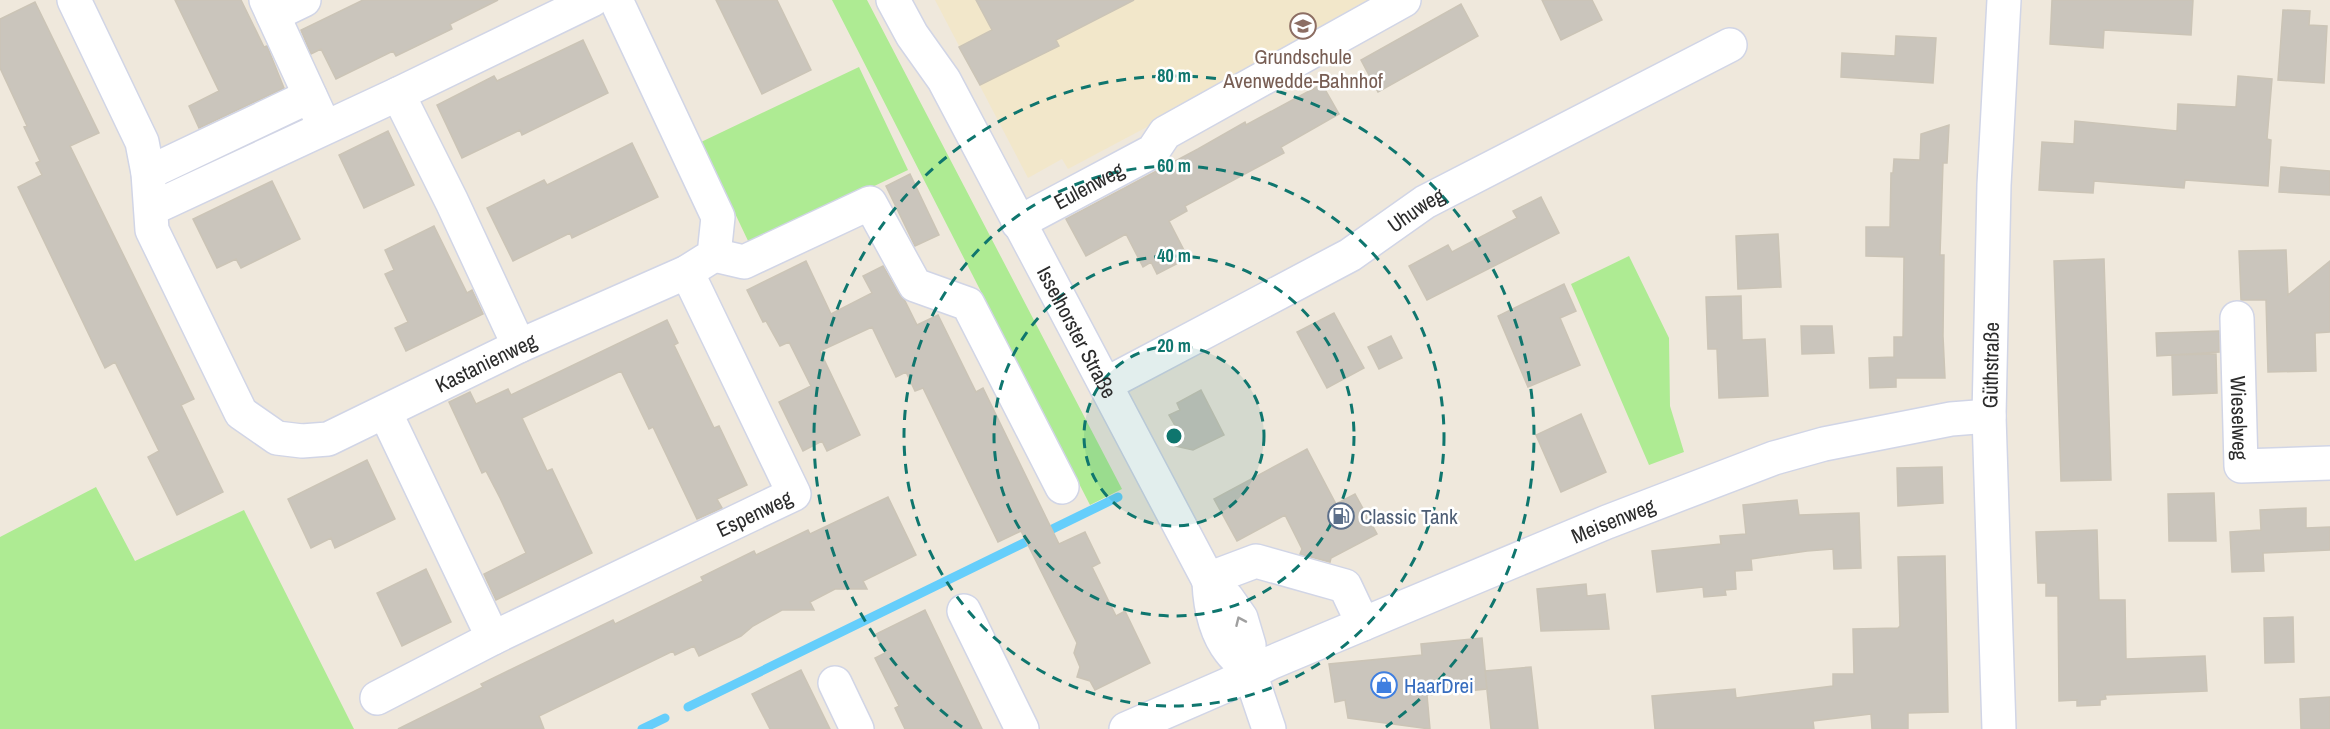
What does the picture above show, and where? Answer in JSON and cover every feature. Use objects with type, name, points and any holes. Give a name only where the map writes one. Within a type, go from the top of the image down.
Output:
[{"type":"street","name":"Kastanienweg","points":[[74,0],[142,142],[148,173],[152,230],[242,413],[277,438],[302,441],[328,439],[519,346],[700,263]]},
{"type":"street","points":[[304,0],[269,8],[325,128]]},
{"type":"street","points":[[150,209],[398,94],[592,0]]},
{"type":"street","points":[[616,0],[718,217],[700,263],[744,262],[870,202],[915,285],[968,304],[1062,487]]},
{"type":"street","name":"Isselhorster Straße","points":[[893,0],[912,35],[944,81],[1209,580],[1227,598],[1241,618],[1249,645],[1250,672],[1269,729]]},
{"type":"street","name":"Isselhorster Straße","points":[[915,0],[928,29],[944,81]]},
{"type":"street","name":"Eulenweg","points":[[1018,223],[1153,151],[1165,133],[1404,0]]},
{"type":"street","name":"Güthstraße","points":[[2000,729],[1989,416],[1995,163],[2004,0]]},
{"type":"street","name":"Uhuweg","points":[[1106,384],[1350,255],[1425,202],[1730,45]]},
{"type":"street","points":[[398,94],[452,202],[519,346]]},
{"type":"street","points":[[148,173],[310,96]]},
{"type":"street","name":"Espenweg","points":[[377,698],[494,638],[794,494],[700,263]]},
{"type":"street","name":"Wieselweg","points":[[2237,318],[2241,466],[2330,463]]},
{"type":"street","points":[[385,412],[494,638]]},
{"type":"street","name":"Meisenweg","points":[[1126,729],[1250,672],[1363,624],[1617,518],[1774,458],[1824,444],[1951,419],[1989,416]]},
{"type":"street","points":[[1209,580],[1256,561],[1345,586],[1363,624]]},
{"type":"street","points":[[964,611],[1022,729]]},
{"type":"street","points":[[835,683],[857,729]]},
{"type":"shaded area","points":[[935,0],[1376,0],[1288,52],[1068,169],[1062,159],[1028,178]]},
{"type":"green space","points":[[832,0],[867,0],[1122,489],[1090,505]]},
{"type":"green space","points":[[859,67],[908,170],[750,245],[701,142]]},
{"type":"green space","points":[[1629,256],[1669,338],[1670,406],[1684,452],[1649,465],[1571,284]]},
{"type":"green space","points":[[96,487],[135,561],[244,510],[354,729],[0,729],[0,537]]},
{"type":"building","points":[[175,0],[241,0],[264,47],[267,46],[284,88],[199,128],[189,106],[219,91]]},
{"type":"building","points":[[363,0],[498,0],[450,24],[452,29],[396,56],[393,51],[336,79],[321,49],[311,54],[301,30]]},
{"type":"building","points":[[716,0],[777,0],[811,70],[762,94]]},
{"type":"building","points":[[976,0],[1134,0],[1056,40],[1059,46],[980,85],[959,47],[992,30]]},
{"type":"building","points":[[1542,0],[1592,0],[1602,20],[1561,40]]},
{"type":"building","points":[[2052,0],[2193,0],[2191,35],[2104,30],[2103,48],[2050,44]]},
{"type":"building","points":[[35,2],[99,133],[70,146],[194,399],[181,405],[223,492],[177,515],[148,457],[159,451],[115,362],[105,368],[18,187],[42,175],[36,163],[40,161],[24,127],[27,126],[0,68],[0,19]]},
{"type":"building","points":[[1461,4],[1478,36],[1378,92],[1361,60]]},
{"type":"building","points":[[2283,10],[2310,11],[2309,25],[2327,26],[2324,83],[2278,80]]},
{"type":"building","points":[[1896,36],[1936,38],[1933,83],[1841,77],[1842,53],[1895,56]]},
{"type":"building","points":[[583,40],[608,93],[522,135],[520,130],[462,158],[437,105],[494,76],[497,81]]},
{"type":"building","points":[[2238,76],[2272,79],[2267,139],[2271,140],[2268,186],[2185,180],[2184,188],[2094,181],[2093,193],[2039,190],[2042,142],[2074,144],[2075,121],[2177,131],[2178,104],[2236,107]]},
{"type":"building","points":[[1322,84],[1339,114],[1281,147],[1284,153],[1185,206],[1187,211],[1169,221],[1188,258],[1157,274],[1151,262],[1143,267],[1126,234],[1086,256],[1066,219],[1245,122],[1246,125]]},
{"type":"building","points":[[1949,125],[1947,163],[1943,163],[1940,255],[1944,255],[1945,378],[1896,378],[1896,387],[1870,388],[1869,358],[1894,357],[1894,337],[1903,337],[1904,257],[1866,256],[1866,227],[1890,227],[1891,173],[1893,173],[1894,159],[1920,160],[1921,134]]},
{"type":"building","points":[[388,131],[414,185],[364,208],[339,155]]},
{"type":"building","points":[[632,143],[658,197],[572,238],[570,233],[513,261],[487,208],[544,180],[547,185]]},
{"type":"building","points":[[2281,167],[2330,171],[2330,195],[2279,192]]},
{"type":"building","points":[[910,174],[939,235],[915,246],[886,186]]},
{"type":"building","points":[[272,181],[300,239],[241,268],[236,259],[217,268],[193,219]]},
{"type":"building","points":[[1541,197],[1559,233],[1427,300],[1409,266],[1448,245],[1452,252],[1517,218],[1513,211]]},
{"type":"building","points":[[434,226],[467,293],[472,290],[483,314],[406,351],[395,328],[408,322],[385,274],[394,270],[385,250]]},
{"type":"building","points":[[1778,234],[1781,287],[1738,289],[1736,236]]},
{"type":"building","points":[[2286,250],[2288,295],[2330,261],[2330,332],[2315,333],[2316,371],[2268,372],[2266,300],[2241,300],[2239,251]]},
{"type":"building","points":[[2104,259],[2111,480],[2061,481],[2054,261]]},
{"type":"building","points":[[806,261],[831,314],[872,293],[863,276],[883,266],[917,325],[938,315],[976,392],[983,388],[1059,544],[1085,532],[1100,563],[1092,567],[1116,616],[1125,611],[1150,663],[1095,690],[1090,681],[1077,677],[1080,667],[1074,653],[1077,643],[1021,531],[998,542],[923,388],[915,391],[906,372],[896,377],[872,327],[820,351],[860,435],[827,451],[822,441],[803,451],[779,402],[811,386],[789,342],[780,346],[766,321],[763,322],[747,290]]},
{"type":"building","points":[[1564,284],[1576,311],[1560,318],[1580,365],[1528,387],[1498,316]]},
{"type":"building","points":[[1741,296],[1742,340],[1765,339],[1768,396],[1719,398],[1717,349],[1708,349],[1706,297]]},
{"type":"building","points":[[1334,313],[1364,368],[1327,388],[1297,332]]},
{"type":"building","points":[[667,320],[678,343],[674,345],[714,428],[719,426],[747,485],[717,499],[722,508],[697,519],[653,427],[649,429],[621,371],[522,418],[547,471],[552,469],[592,553],[496,600],[484,574],[526,553],[486,471],[482,473],[449,402],[470,392],[476,404],[508,389],[511,395]]},
{"type":"building","points":[[1801,326],[1832,326],[1834,353],[1802,354]]},
{"type":"building","points":[[2219,331],[2219,352],[2157,356],[2156,333]]},
{"type":"building","points":[[1391,336],[1402,358],[1379,369],[1368,347]]},
{"type":"building","points":[[2216,354],[2217,393],[2173,395],[2172,355]]},
{"type":"building","points":[[1201,390],[1224,435],[1193,450],[1175,446],[1180,434],[1169,415],[1180,410],[1177,403]]},
{"type":"building","points":[[1581,414],[1606,472],[1561,492],[1536,435]]},
{"type":"building","points":[[1307,449],[1336,504],[1355,494],[1377,534],[1331,558],[1330,562],[1300,554],[1302,549],[1285,515],[1237,541],[1214,499]]},
{"type":"building","points":[[367,460],[395,519],[335,548],[331,538],[311,548],[288,499]]},
{"type":"building","points":[[1942,467],[1943,503],[1898,506],[1897,468]]},
{"type":"building","points":[[2214,493],[2216,541],[2169,541],[2168,494]]},
{"type":"building","points":[[888,497],[916,555],[863,581],[867,589],[835,589],[810,602],[814,610],[782,610],[753,626],[741,636],[699,656],[694,646],[675,655],[673,651],[539,716],[544,729],[398,729],[483,687],[481,684],[613,620],[615,624],[703,581],[701,577],[754,551],[756,555],[808,530],[810,534]]},
{"type":"building","points":[[1797,500],[1799,515],[1859,513],[1861,568],[1834,569],[1833,549],[1807,551],[1751,559],[1752,570],[1735,571],[1736,589],[1725,590],[1726,595],[1704,597],[1703,587],[1657,592],[1652,551],[1721,544],[1720,536],[1746,534],[1743,505]]},
{"type":"building","points":[[2306,508],[2306,528],[2330,527],[2330,550],[2263,553],[2264,571],[2232,572],[2230,532],[2261,530],[2260,510]]},
{"type":"building","points":[[2097,530],[2099,600],[2125,600],[2126,659],[2205,656],[2207,691],[2105,695],[2106,699],[2100,700],[2100,705],[2077,706],[2077,700],[2059,701],[2058,596],[2046,596],[2046,583],[2038,583],[2036,532]]},
{"type":"building","points":[[1945,556],[1948,712],[1908,713],[1908,729],[1872,729],[1871,714],[1813,721],[1814,729],[1655,729],[1652,696],[1735,689],[1736,698],[1833,686],[1833,674],[1854,674],[1853,629],[1898,628],[1900,626],[1898,557]]},
{"type":"building","points":[[426,569],[451,622],[402,646],[377,593]]},
{"type":"building","points":[[1586,584],[1587,596],[1605,594],[1609,629],[1541,631],[1537,589]]},
{"type":"building","points":[[925,610],[982,729],[905,729],[895,708],[899,706],[875,658],[885,653],[876,634]]},
{"type":"building","points":[[2293,617],[2294,662],[2265,663],[2264,618]]},
{"type":"building","points":[[1482,638],[1487,689],[1427,695],[1430,729],[1348,718],[1345,700],[1335,702],[1329,664],[1422,655],[1421,644]]},
{"type":"building","points":[[1531,667],[1538,729],[1491,729],[1485,671]]},
{"type":"building","points":[[801,670],[830,729],[770,729],[752,694]]},
{"type":"building","points":[[2330,697],[2330,729],[2301,729],[2300,699]]},
{"type":"waterway","points":[[688,707],[1118,497]]},
{"type":"waterway","points":[[642,729],[665,718]]},
{"type":"place","name":"Grundschule Avenwedde-Bahnhof","points":[[1303,26]]},
{"type":"place","name":"Classic Tank","points":[[1341,516]]},
{"type":"place","name":"HaarDrei","points":[[1384,685]]}]
